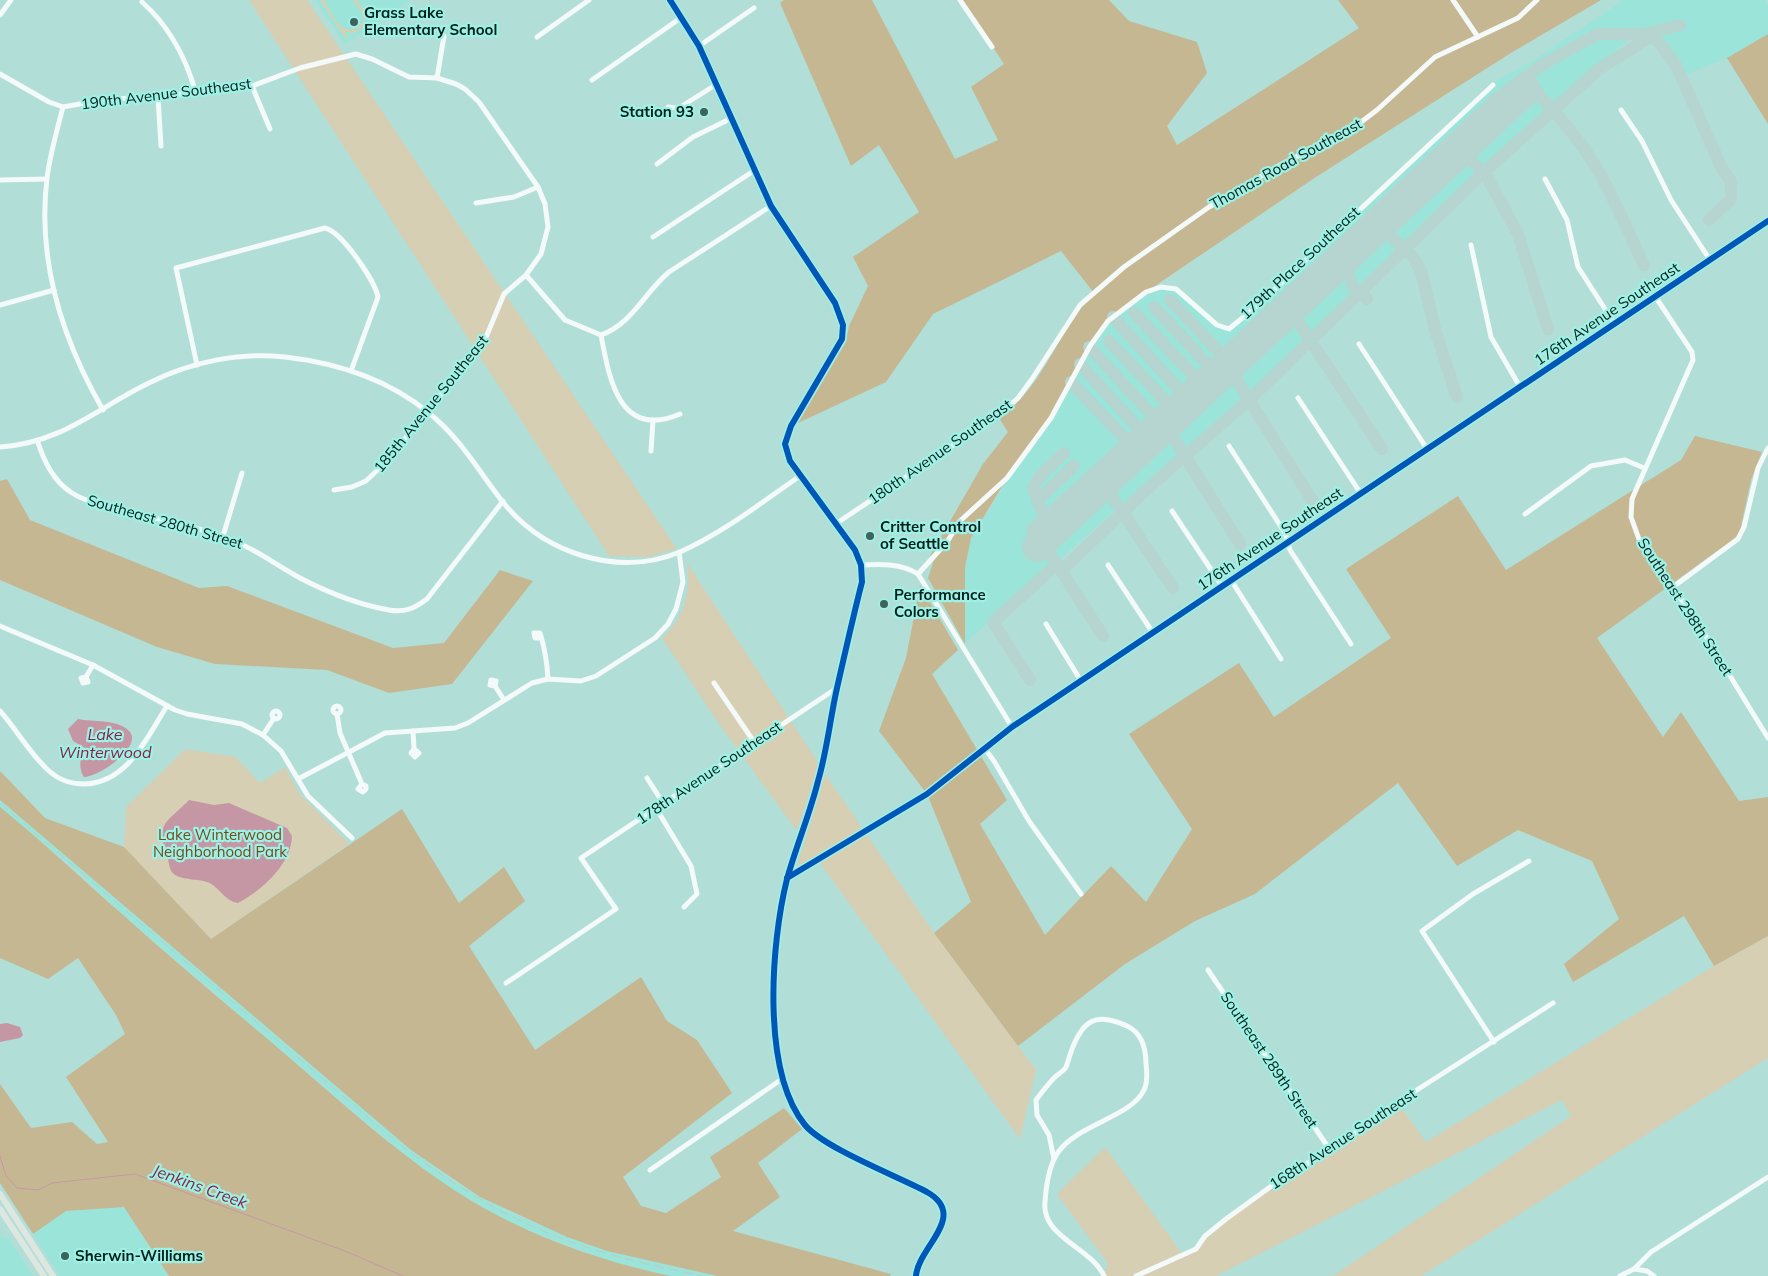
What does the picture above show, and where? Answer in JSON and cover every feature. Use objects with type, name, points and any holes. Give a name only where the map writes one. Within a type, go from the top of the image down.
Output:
[{"type":"main road","points":[[1,1197],[53,1276]]},
{"type":"main road","points":[[0,1209],[44,1276]]},
{"type":"street","points":[[0,15],[11,0]]},
{"type":"street","points":[[537,37],[589,0]]},
{"type":"street","points":[[670,0],[698,46],[717,84],[771,206],[835,303],[843,325],[842,339],[791,426],[786,438],[787,454],[800,476],[837,523],[855,550],[861,565],[862,582],[837,688],[819,781],[787,878],[775,958],[775,1038],[782,1079],[800,1118],[818,1137],[937,1198],[944,1213],[941,1228],[919,1261],[916,1276]]},
{"type":"street","points":[[960,0],[992,47]]},
{"type":"street","points":[[1453,0],[1478,37]]},
{"type":"street","name":"Thomas Road Southeast","points":[[1086,299],[1124,267],[1208,207],[1282,164],[1352,129],[1377,110],[1435,57],[1518,18],[1537,0]]},
{"type":"street","points":[[142,2],[159,19],[174,40],[189,68],[195,90]]},
{"type":"street","points":[[698,46],[754,8]]},
{"type":"street","points":[[592,80],[682,18]]},
{"type":"street","points":[[437,78],[444,36]]},
{"type":"street","name":"190th Avenue Southeast","points":[[62,107],[107,98],[158,98],[209,87],[252,86],[300,68],[356,54]]},
{"type":"street","name":"185th Avenue Southeast","points":[[334,490],[352,487],[372,476],[387,461],[484,342],[504,294],[526,274],[542,254],[548,227],[546,204],[538,187],[479,102],[460,86],[437,78],[409,77],[372,59],[356,54]]},
{"type":"street","points":[[0,74],[49,102],[62,107],[47,179],[45,221],[54,290],[68,341],[103,410]]},
{"type":"street","points":[[668,107],[676,108],[682,106],[717,84]]},
{"type":"street","name":"179th Place Southeast","points":[[918,574],[947,542],[960,521],[1007,478],[1051,418],[1090,346],[1108,321],[1146,292],[1161,287],[1176,288],[1217,325],[1229,329],[1258,305],[1493,85]]},
{"type":"street","points":[[252,86],[270,129]]},
{"type":"street","points":[[158,98],[162,146]]},
{"type":"street","points":[[1621,110],[1642,141],[1671,200],[1710,260]]},
{"type":"street","points":[[657,164],[693,137],[732,118]]},
{"type":"street","points":[[653,237],[755,170]]},
{"type":"street","points":[[0,180],[47,179]]},
{"type":"street","points":[[1546,179],[1567,220],[1578,267],[1614,324]]},
{"type":"street","points":[[476,203],[514,197],[538,187]]},
{"type":"street","points":[[526,274],[565,320],[601,335],[614,330],[627,320],[655,284],[669,272],[771,206]]},
{"type":"street","name":"176th Avenue Southeast","points":[[787,878],[927,794],[1012,727],[1768,221]]},
{"type":"street","points":[[197,365],[176,268],[325,228],[334,230],[343,240],[374,285],[378,297],[352,371]]},
{"type":"street","points":[[1471,245],[1491,336],[1520,387]]},
{"type":"street","points":[[0,305],[54,290]]},
{"type":"street","name":"Southeast 298th Street","points":[[1655,296],[1692,352],[1692,360],[1664,429],[1644,468],[1632,499],[1631,517],[1640,542],[1673,587],[1768,738]]},
{"type":"street","name":"180th Avenue Southeast","points":[[837,523],[1000,414],[1018,398],[1086,299]]},
{"type":"street","points":[[601,335],[612,386],[616,395],[637,415],[653,420],[667,420],[680,414]]},
{"type":"street","points":[[1359,344],[1427,449]]},
{"type":"street","points":[[0,447],[37,440],[71,428],[151,382],[197,365],[249,356],[274,356],[325,362],[352,371],[376,380],[427,411],[469,453],[503,501],[535,532],[550,543],[585,557],[620,562],[650,560],[679,552],[714,534],[800,476]]},
{"type":"street","points":[[1298,398],[1361,494]]},
{"type":"street","points":[[651,450],[653,420]]},
{"type":"street","name":"Southeast 280th Street","points":[[37,440],[48,466],[63,486],[72,493],[108,507],[223,536],[250,547],[300,578],[329,591],[379,608],[399,611],[413,608],[428,599],[503,501]]},
{"type":"street","points":[[1229,446],[1285,533],[1290,550],[1351,644]]},
{"type":"street","points":[[1673,587],[1738,539],[1744,527],[1758,468],[1768,448]]},
{"type":"street","points":[[1525,514],[1591,466],[1625,460],[1644,468]]},
{"type":"street","points":[[223,536],[242,474]]},
{"type":"street","points":[[1172,511],[1222,586]]},
{"type":"street","points":[[298,779],[385,733],[448,730],[462,726],[532,683],[548,679],[576,682],[589,680],[655,638],[668,624],[679,600],[683,582],[679,552]]},
{"type":"street","points":[[861,565],[892,565],[907,568],[918,574],[1012,727]]},
{"type":"street","points":[[1108,565],[1153,633]]},
{"type":"street","points":[[1231,580],[1281,659]]},
{"type":"street","points":[[1046,624],[1082,681]]},
{"type":"street","points":[[0,626],[93,665],[167,706],[187,714],[242,724],[263,735],[280,751],[308,796],[352,838]]},
{"type":"street","points":[[540,638],[546,648],[548,679]]},
{"type":"street","points":[[86,677],[93,665]]},
{"type":"street","points":[[714,683],[754,742]]},
{"type":"street","points":[[495,686],[504,700]]},
{"type":"street","name":"178th Avenue Southeast","points":[[506,983],[616,909],[581,858],[837,688]]},
{"type":"street","points":[[0,711],[42,765],[56,777],[69,782],[96,783],[120,772],[133,758],[167,706]]},
{"type":"street","points":[[337,714],[337,725],[362,784]]},
{"type":"street","points":[[263,735],[274,718]]},
{"type":"street","points":[[413,731],[414,749]]},
{"type":"street","points":[[985,749],[994,761],[1029,822],[1080,894]]},
{"type":"street","points":[[647,778],[663,803]]},
{"type":"street","points":[[656,808],[691,866],[698,894],[684,906]]},
{"type":"street","points":[[1494,1042],[1422,931],[1473,894],[1529,861]]},
{"type":"street","name":"Southeast 289th Street","points":[[1208,970],[1330,1150]]},
{"type":"street","name":"168th Avenue Southeast","points":[[1136,1276],[1196,1249],[1210,1232],[1281,1179],[1330,1150],[1409,1095],[1553,1003]]},
{"type":"street","points":[[1054,1159],[1063,1147],[1087,1128],[1122,1112],[1143,1092],[1147,1080],[1146,1053],[1140,1037],[1129,1027],[1110,1019],[1091,1020],[1084,1025],[1066,1068],[1036,1100],[1036,1115],[1050,1135],[1054,1159],[1044,1203],[1048,1221],[1053,1228],[1100,1267],[1104,1276]]},
{"type":"street","points":[[650,1170],[782,1079]]},
{"type":"street","points":[[1620,1276],[1634,1269],[1651,1252],[1768,1177]]},
{"type":"street","points":[[1634,1269],[1647,1271],[1654,1276]]},
{"type":"shaded area","name":"Grass Lake Elementary School","points":[[315,0],[411,0],[345,44]]},
{"type":"shaded area","points":[[784,0],[872,0],[955,159],[998,140],[971,87],[1004,64],[962,0],[1109,0],[1129,21],[1197,42],[1207,73],[1167,126],[1177,145],[1359,28],[1338,0],[1601,0],[1514,51],[1316,177],[1146,292],[1108,321],[1089,347],[1051,418],[1007,478],[971,538],[965,568],[965,644],[928,578],[934,560],[930,556],[983,464],[1008,432],[999,418],[1015,405],[1028,390],[1040,374],[1070,324],[1094,293],[1061,251],[933,314],[886,382],[798,423],[846,342],[849,326],[868,286],[853,257],[919,212],[879,145],[851,166],[780,3]]},
{"type":"shaded area","points":[[1624,0],[1765,0],[1768,5],[1768,34],[1727,58],[1679,77],[1654,40],[1635,34],[1543,113],[1253,388],[965,643],[965,568],[971,538],[1108,321],[1146,292],[1161,287],[1176,289],[1217,325],[1229,329],[1258,305],[1492,83],[1531,62]]},
{"type":"shaded area","points":[[1768,34],[1768,124],[1727,58]]},
{"type":"shaded area","points":[[1695,436],[1762,452],[1751,480],[1740,531],[1735,538],[1597,638],[1663,737],[1681,712],[1739,801],[1768,797],[1768,936],[1714,966],[1684,916],[1573,982],[1564,964],[1619,919],[1592,861],[1518,830],[1457,866],[1398,783],[1255,894],[1195,921],[1125,964],[1018,1046],[934,933],[971,902],[927,794],[879,731],[906,658],[920,585],[958,650],[932,674],[1007,800],[980,824],[1045,935],[1111,866],[1146,902],[1192,829],[1129,734],[1239,663],[1274,717],[1391,638],[1346,569],[1458,496],[1506,570],[1681,460]]},
{"type":"shaded area","points":[[7,479],[30,520],[199,588],[227,586],[393,648],[444,643],[500,570],[533,581],[452,684],[389,693],[327,670],[215,664],[157,647],[0,580],[0,481]]},
{"type":"shaded area","points":[[0,771],[45,818],[124,847],[211,939],[402,809],[459,903],[504,867],[525,901],[469,946],[535,1050],[641,977],[667,1021],[697,1040],[732,1093],[623,1177],[641,1206],[666,1213],[721,1177],[710,1157],[784,1108],[802,1129],[758,1163],[780,1197],[733,1231],[891,1274],[890,1276],[717,1276],[607,1251],[567,1237],[480,1197],[411,1150],[0,800]]},
{"type":"shaded area","points":[[0,800],[411,1150],[455,1182],[509,1212],[567,1237],[607,1251],[717,1276],[670,1276],[612,1262],[514,1225],[447,1186],[402,1153],[123,915],[77,871],[0,807]]},
{"type":"shaded area","points":[[0,807],[160,948],[339,1101],[425,1170],[474,1202],[527,1230],[583,1252],[670,1276],[169,1276],[124,1207],[66,1211],[33,1234],[0,1183],[0,1084],[31,1128],[72,1122],[97,1144],[108,1142],[66,1077],[125,1034],[116,1015],[78,958],[48,979],[0,958]]},
{"type":"shaded area","points":[[124,1207],[169,1276],[60,1276],[33,1234],[66,1211]]},
{"type":"shaded area","points":[[0,1236],[8,1238],[33,1276],[0,1276]]},
{"type":"green space","points":[[249,0],[307,0],[677,549],[647,557],[609,556]]},
{"type":"green space","points":[[320,0],[324,0],[342,27],[353,30],[361,24],[363,17],[353,0],[357,0],[365,13],[363,27],[354,33],[345,32],[348,38],[346,39]]},
{"type":"green space","points":[[687,563],[819,764],[797,831],[717,721],[662,638],[676,622],[685,604],[688,584]]},
{"type":"green space","name":"Lake Winterwood Neighborhood Park","points":[[185,749],[236,757],[260,783],[285,767],[299,793],[349,844],[211,939],[124,847],[126,807]]},
{"type":"green space","points":[[825,774],[934,933],[1036,1070],[1020,1139],[820,863],[793,879]]},
{"type":"green space","points":[[1768,936],[1768,1058],[1421,1276],[1333,1276],[1571,1116],[1562,1100],[1216,1276],[1103,1276],[1108,1264],[1057,1194],[1105,1147],[1183,1255],[1196,1249],[1236,1211],[1398,1103],[1426,1142],[1714,966]]},
{"type":"water","name":"Lake Winterwood","points":[[78,719],[123,726],[132,736],[131,744],[109,766],[91,776],[84,777],[80,762],[85,748],[73,741],[68,729]]},
{"type":"water","points":[[189,800],[214,805],[229,803],[287,828],[292,836],[287,857],[274,876],[238,903],[233,902],[207,882],[180,877],[171,870],[163,845],[163,830],[169,819]]},
{"type":"water","points":[[7,1023],[20,1027],[23,1035],[20,1038],[0,1042],[0,1024]]},
{"type":"waterway","name":"Jenkins Creek","points":[[0,1156],[6,1176],[17,1188],[38,1190],[52,1183],[135,1174],[345,1251],[403,1276]]},
{"type":"taxiway","points":[[1645,34],[1680,25]]},
{"type":"taxiway","points":[[1497,98],[1542,65],[1598,34],[1645,34],[1658,41],[1676,65],[1722,169],[1731,181],[1731,199],[1709,220]]},
{"type":"taxiway","points":[[1061,571],[1147,489],[1249,400],[1483,173],[1599,69],[1650,37]]},
{"type":"taxiway","points":[[1524,78],[1564,123],[1591,159],[1611,195],[1644,265]]},
{"type":"taxiway","points":[[1103,636],[1042,541],[1032,530],[1234,345],[1497,98],[1507,108]]},
{"type":"taxiway","points":[[1453,141],[1487,177],[1518,234],[1548,329]]},
{"type":"taxiway","points":[[1371,217],[1413,257],[1421,271],[1436,333],[1457,397]]},
{"type":"taxiway","points":[[1344,261],[1353,287],[1367,299]]},
{"type":"taxiway","points":[[1170,300],[1222,355]]},
{"type":"taxiway","points":[[1154,307],[1210,367]]},
{"type":"taxiway","points":[[1291,311],[1382,449]]},
{"type":"taxiway","points":[[1134,313],[1197,379]]},
{"type":"taxiway","points":[[1113,317],[1182,393]]},
{"type":"taxiway","points":[[1109,341],[1169,405]]},
{"type":"taxiway","points":[[1234,345],[1257,342]]},
{"type":"taxiway","points":[[1089,347],[1155,418]]},
{"type":"taxiway","points":[[1080,364],[1141,431]]},
{"type":"taxiway","points":[[1229,368],[1317,508]]},
{"type":"taxiway","points":[[1071,382],[1129,443]]},
{"type":"taxiway","points":[[1166,426],[1240,544]]},
{"type":"taxiway","points":[[1119,451],[1128,462]]},
{"type":"taxiway","points":[[1045,519],[1033,487],[1041,475],[1064,453]]},
{"type":"taxiway","points":[[1037,501],[1074,466]]},
{"type":"taxiway","points":[[1108,480],[1113,498],[1173,588]]},
{"type":"taxiway","points":[[1030,680],[993,622],[1057,564]]},
{"type":"runway","points":[[1037,547],[1526,90]]},
{"type":"railway","points":[[0,803],[393,1139],[436,1171],[480,1199],[552,1235],[608,1254],[702,1276]]},
{"type":"cycle path","points":[[670,0],[699,46],[771,206],[835,303],[843,325],[842,339],[791,426],[785,444],[790,461],[855,550],[861,565],[862,582],[837,688],[821,770],[787,879],[781,906],[774,971],[776,1040],[781,1073],[791,1102],[805,1125],[814,1134],[844,1152],[927,1192],[939,1201],[943,1211],[943,1221],[924,1254],[916,1276]]},
{"type":"cycle path","points":[[787,878],[927,794],[1012,727],[1768,221]]},
{"type":"place","name":"Grass Lake Elementary School","points":[[354,22]]},
{"type":"place","name":"Station 93","points":[[704,112]]},
{"type":"place","name":"Critter Control of Seattle","points":[[870,536]]},
{"type":"place","name":"Performance Colors","points":[[884,604]]},
{"type":"place","name":"Sherwin-Williams","points":[[65,1256]]}]
